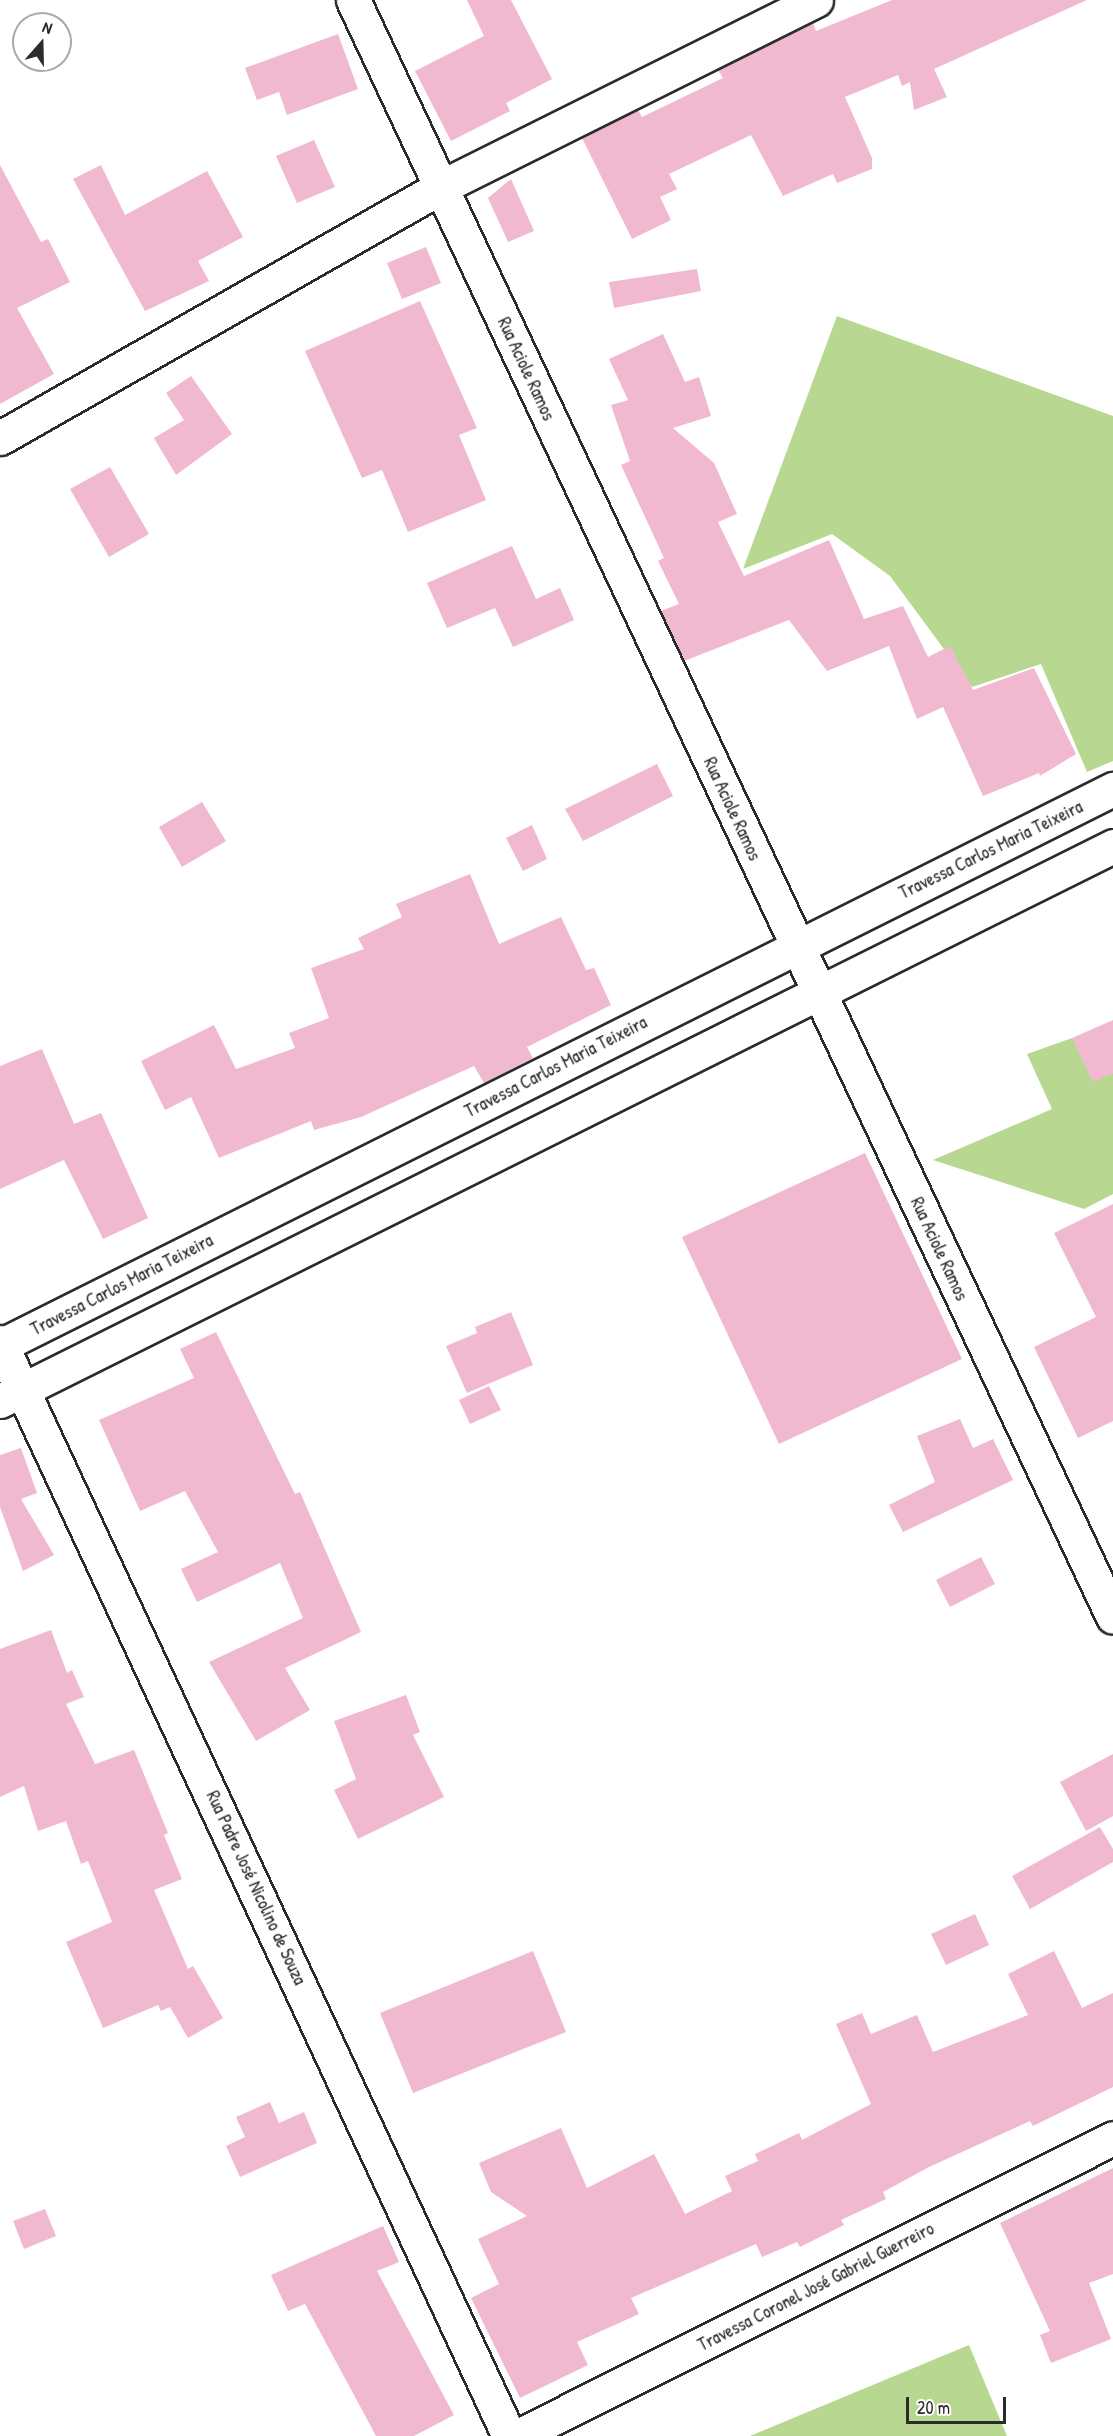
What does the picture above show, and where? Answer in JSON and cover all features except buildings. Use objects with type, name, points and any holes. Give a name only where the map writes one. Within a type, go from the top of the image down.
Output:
[{"type":"street","name":"Rua Aciole Ramos","points":[[353,0],[796,947],[1113,1617]]},
{"type":"street","points":[[0,438],[441,187],[816,0]]},
{"type":"street","name":"Travessa Carlos Maria Teixeira","points":[[0,1344],[1113,789]]},
{"type":"street","points":[[12,1395],[1113,846]]},
{"type":"street","name":"Rua Padre José Nicolino de Souza","points":[[0,1344],[12,1395],[509,2436]]},
{"type":"street","name":"Travessa Coronel José Gabriel Guerreiro","points":[[518,2436],[1113,2138]]},
{"type":"green space","points":[[837,316],[1113,416],[1113,761],[1087,772],[1041,664],[972,687],[890,576],[832,534],[743,569]]},
{"type":"green space","points":[[1072,1038],[1113,1073],[1113,1194],[1084,1209],[933,1160],[1052,1109],[1027,1054]]},
{"type":"green space","points":[[969,2345],[1007,2436],[750,2436]]}]
